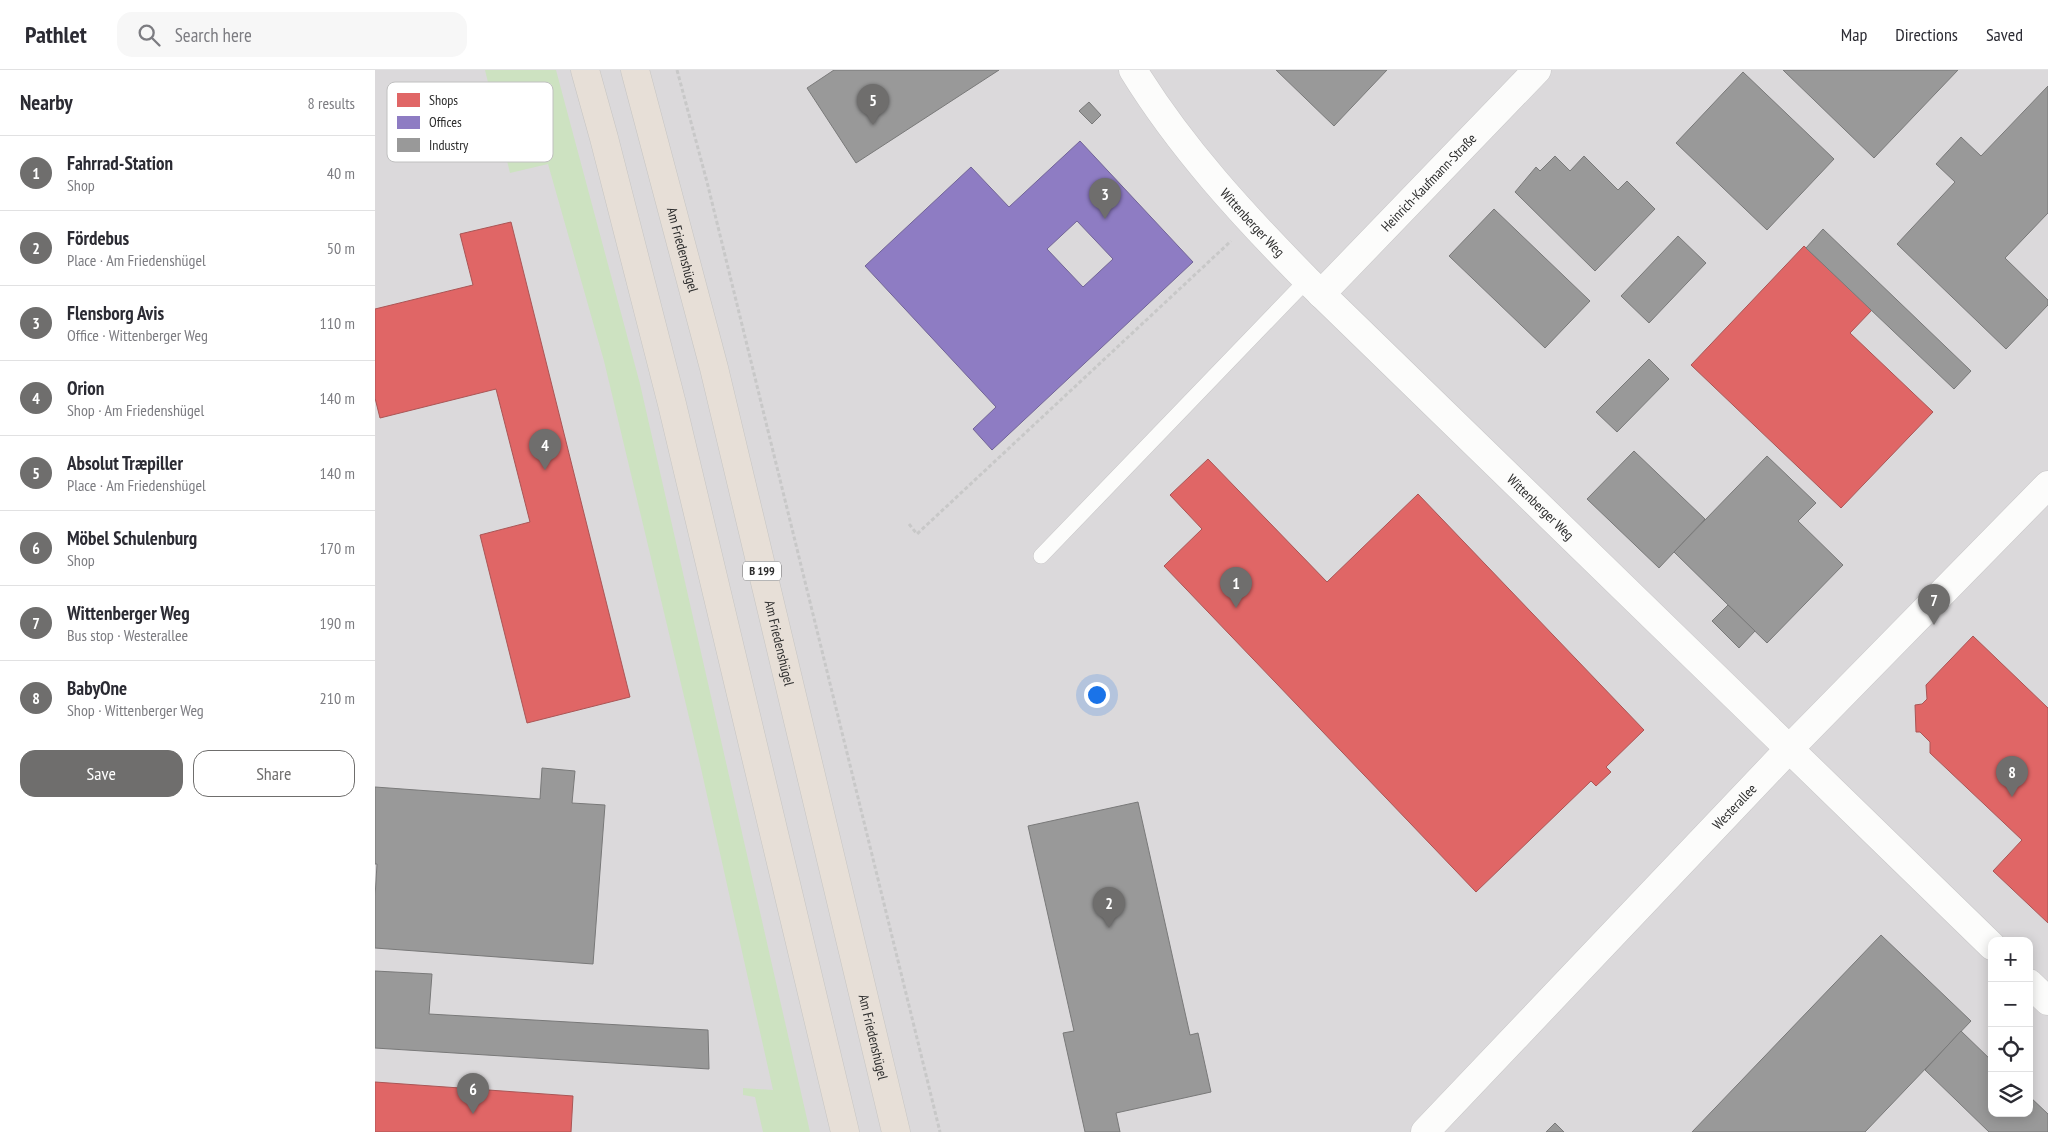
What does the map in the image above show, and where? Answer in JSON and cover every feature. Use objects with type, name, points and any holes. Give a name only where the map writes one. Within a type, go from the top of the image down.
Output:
[{"type":"highway","points":[[585,70],[605,138],[672,404],[845,1132]]},
{"type":"highway","name":"Am Friedenshügel","points":[[635,70],[714,368],[896,1132]]},
{"type":"street","name":"Wittenberger Weg","points":[[1133,70],[1194,157],[1251,222],[1314,287],[1988,942]]},
{"type":"street","name":"Heinrich-Kaufmann-Straße","points":[[1314,287],[1537,70]]},
{"type":"street","name":"Westerallee","points":[[1425,1132],[1790,748],[2048,485]]},
{"type":"street","points":[[2033,987],[2048,1001]]},
{"type":"lane","points":[[1041,556],[1314,287]]},
{"type":"path","points":[[677,70],[707,182],[940,1132]]},
{"type":"path","points":[[909,524],[917,534],[1251,222]]},
{"type":"shaded area","points":[[375,70],[2048,70],[2048,1132],[375,1132]]},
{"type":"green space","points":[[485,70],[556,70],[640,384],[810,1132],[763,1132],[755,1097],[743,1095],[743,1088],[773,1090],[698,755],[604,361],[548,164],[510,173],[507,162],[553,162],[553,82],[488,82]]},
{"type":"building: Shops","points":[[511,222],[630,697],[527,723],[480,535],[530,522],[496,389],[380,418],[375,398],[375,309],[473,285],[460,234]]},
{"type":"building: Shops","points":[[1804,246],[1872,310],[1850,333],[1933,412],[1841,508],[1691,365]]},
{"type":"building: Shops","points":[[1208,459],[1327,582],[1418,494],[1644,730],[1606,767],[1611,772],[1596,786],[1591,781],[1476,892],[1164,566],[1202,529],[1170,495]]},
{"type":"building: Shops","points":[[1973,636],[2048,708],[2048,923],[1993,871],[2022,840],[1930,753],[1930,742],[1920,732],[1916,732],[1915,705],[1922,704],[1927,699],[1926,685]]},
{"type":"building: Shops","points":[[375,1082],[573,1096],[571,1132],[375,1132]]},
{"type":"building: Offices","points":[[1080,141],[1193,262],[992,450],[973,429],[996,407],[865,266],[971,167],[1009,207]],"holes":[[[1077,221],[1113,259],[1083,287],[1047,249]]]},
{"type":"building: Industry","points":[[834,70],[999,70],[856,163],[807,88]]},
{"type":"building: Industry","points":[[1276,70],[1387,70],[1334,126]]},
{"type":"building: Industry","points":[[1783,70],[1958,70],[1874,158]]},
{"type":"building: Industry","points":[[1743,72],[1834,159],[1767,230],[1676,143]]},
{"type":"building: Industry","points":[[2048,86],[2048,213],[2005,258],[2048,300],[2048,305],[2006,349],[1897,244],[1955,182],[1936,164],[1961,137],[1981,156]]},
{"type":"building: Industry","points":[[1089,102],[1101,115],[1092,124],[1079,111]]},
{"type":"building: Industry","points":[[1555,156],[1570,171],[1584,156],[1618,190],[1627,181],[1655,209],[1595,271],[1515,192],[1536,167],[1540,171]]},
{"type":"building: Industry","points":[[1494,209],[1590,301],[1545,348],[1449,256]]},
{"type":"building: Industry","points":[[1823,229],[1971,371],[1954,389],[1806,248]]},
{"type":"building: Industry","points":[[1678,236],[1706,263],[1649,323],[1621,296]]},
{"type":"building: Industry","points":[[1649,359],[1669,379],[1617,432],[1596,412]]},
{"type":"building: Industry","points":[[1634,451],[1705,519],[1659,568],[1587,499]]},
{"type":"building: Industry","points":[[1767,456],[1816,503],[1798,521],[1843,565],[1767,643],[1674,552]]},
{"type":"building: Industry","points":[[1728,605],[1755,631],[1739,648],[1712,621]]},
{"type":"building: Industry","points":[[542,768],[575,771],[572,803],[605,805],[593,964],[375,948],[377,864],[375,864],[375,787],[540,799]]},
{"type":"building: Industry","points":[[1138,802],[1190,1035],[1198,1033],[1211,1092],[1116,1113],[1120,1132],[1085,1132],[1063,1033],[1074,1031],[1028,826]]},
{"type":"building: Industry","points":[[1881,935],[1971,1021],[1865,1132],[1692,1132]]},
{"type":"building: Industry","points":[[375,971],[432,974],[429,1014],[708,1030],[709,1069],[375,1048]]},
{"type":"building: Industry","points":[[1961,1031],[1988,1057],[1988,1117],[2033,1117],[2033,1100],[2048,1114],[2048,1132],[1989,1132],[1925,1070]]},
{"type":"building: Industry","points":[[1555,1123],[1564,1132],[1546,1132]]},
{"type":"place","name":"Absolut Træpiller","points":[[873,125]]},
{"type":"place","name":"Flensborg Avis","points":[[1105,219]]},
{"type":"place","name":"Orion","points":[[545,470]]},
{"type":"place","name":"Fahrrad-Station","points":[[1236,608]]},
{"type":"place","name":"Wittenberger Weg","points":[[1934,625]]},
{"type":"place","name":"BabyOne","points":[[2012,797]]},
{"type":"place","name":"Fördebus","points":[[1109,928]]},
{"type":"place","name":"Möbel Schulenburg","points":[[473,1114]]}]
